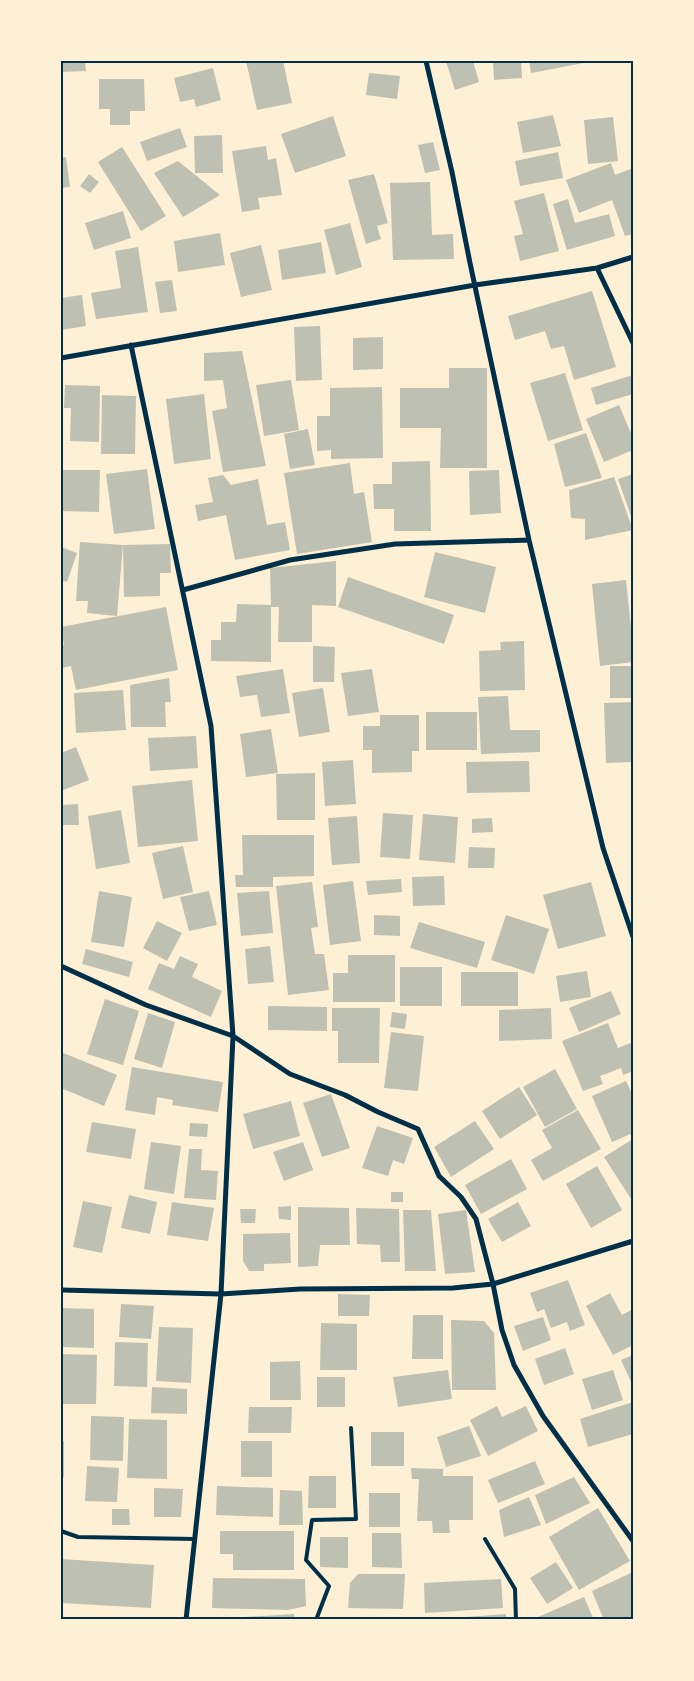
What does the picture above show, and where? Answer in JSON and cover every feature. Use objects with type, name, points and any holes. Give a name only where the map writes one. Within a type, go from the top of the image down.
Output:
[{"type":"street","points":[[426,61],[452,172],[529,540],[603,848],[633,937]]},
{"type":"street","points":[[61,358],[475,285],[597,268],[633,257]]},
{"type":"street","points":[[597,268],[633,343]]},
{"type":"street","points":[[131,345],[212,726],[233,1036],[221,1294],[186,1620]]},
{"type":"street","points":[[183,590],[290,560],[395,544],[529,540]]},
{"type":"street","points":[[61,966],[146,1005],[233,1036],[290,1074],[346,1095],[378,1112],[418,1129],[439,1176],[461,1197],[476,1219],[493,1284],[502,1330],[514,1366],[542,1416],[633,1541]]},
{"type":"street","points":[[61,1290],[221,1294],[300,1289],[453,1288],[493,1284],[633,1241]]},
{"type":"lane","points":[[316,1620],[329,1586],[306,1560],[312,1520],[356,1519],[351,1428]]},
{"type":"lane","points":[[61,1531],[78,1537],[195,1539]]},
{"type":"lane","points":[[485,1539],[516,1589],[516,1620]]},
{"type":"building","points":[[61,61],[85,61],[86,71],[61,72]]},
{"type":"building","points":[[246,61],[283,61],[292,103],[257,110]]},
{"type":"building","points":[[446,61],[473,61],[479,82],[455,90]]},
{"type":"building","points":[[493,61],[521,61],[522,78],[494,80]]},
{"type":"building","points":[[529,61],[588,61],[589,62],[531,73]]},
{"type":"building","points":[[213,68],[221,100],[196,107],[194,99],[180,102],[174,78]]},
{"type":"building","points":[[369,73],[400,76],[397,99],[366,95]]},
{"type":"building","points":[[99,79],[144,79],[145,111],[130,111],[130,125],[110,125],[110,109],[99,109]]},
{"type":"building","points":[[553,115],[561,146],[523,153],[517,122]]},
{"type":"building","points":[[333,116],[346,156],[295,173],[281,134]]},
{"type":"building","points":[[613,117],[618,161],[588,164],[584,120]]},
{"type":"building","points":[[180,128],[187,147],[147,161],[140,142]]},
{"type":"building","points":[[222,135],[223,173],[195,173],[194,136]]},
{"type":"building","points":[[433,142],[440,170],[425,173],[418,145]]},
{"type":"building","points":[[266,146],[268,160],[276,158],[282,195],[258,198],[260,209],[242,212],[232,151]]},
{"type":"building","points":[[122,147],[166,216],[141,231],[98,162]]},
{"type":"building","points":[[558,152],[563,178],[520,186],[515,161]]},
{"type":"building","points":[[66,157],[70,187],[61,188],[61,158]]},
{"type":"building","points":[[178,161],[220,195],[183,217],[154,173]]},
{"type":"building","points":[[611,163],[615,175],[633,168],[633,234],[625,236],[612,200],[579,213],[566,180]]},
{"type":"building","points":[[89,174],[99,182],[90,193],[80,186]]},
{"type":"building","points":[[374,174],[388,223],[377,226],[381,239],[366,244],[348,180]]},
{"type":"building","points":[[430,182],[432,235],[453,234],[454,259],[393,260],[390,183]]},
{"type":"building","points":[[544,193],[559,251],[520,261],[514,236],[523,234],[514,201]]},
{"type":"building","points":[[568,199],[575,223],[609,214],[615,236],[567,250],[553,204]]},
{"type":"building","points":[[123,211],[131,238],[94,250],[85,223]]},
{"type":"building","points":[[350,223],[362,267],[336,275],[324,230]]},
{"type":"building","points":[[220,233],[225,265],[178,272],[174,241]]},
{"type":"building","points":[[321,242],[326,273],[282,280],[278,250]]},
{"type":"building","points":[[261,245],[272,290],[241,297],[230,253]]},
{"type":"building","points":[[138,247],[148,312],[96,319],[91,293],[121,288],[115,251]]},
{"type":"building","points":[[172,280],[177,311],[160,313],[155,282]]},
{"type":"building","points":[[592,291],[616,367],[574,380],[564,346],[551,349],[545,331],[515,340],[508,316]]},
{"type":"building","points":[[82,295],[86,326],[61,330],[61,298]]},
{"type":"building","points":[[320,326],[322,380],[296,381],[294,327]]},
{"type":"building","points":[[383,337],[383,369],[353,370],[353,338]]},
{"type":"building","points":[[242,351],[266,466],[223,472],[212,411],[227,408],[223,380],[204,381],[204,353]]},
{"type":"building","points":[[449,368],[487,368],[487,468],[440,468],[441,428],[400,428],[400,388],[449,388]]},
{"type":"building","points":[[565,373],[583,430],[548,441],[530,383]]},
{"type":"building","points":[[633,375],[633,394],[596,405],[591,388]]},
{"type":"building","points":[[291,380],[299,430],[264,436],[256,385]]},
{"type":"building","points":[[65,385],[100,386],[99,442],[70,441],[71,408],[64,408]]},
{"type":"building","points":[[382,387],[383,458],[331,459],[331,450],[317,451],[317,416],[330,416],[330,388]]},
{"type":"building","points":[[204,394],[211,459],[174,464],[166,399]]},
{"type":"building","points":[[102,395],[136,396],[135,454],[101,454]]},
{"type":"building","points":[[619,405],[633,438],[633,450],[604,462],[586,419]]},
{"type":"building","points":[[308,429],[315,465],[290,469],[284,434]]},
{"type":"building","points":[[586,433],[602,478],[565,487],[554,444]]},
{"type":"building","points":[[430,461],[431,531],[394,531],[394,509],[374,509],[373,484],[392,484],[392,462]]},
{"type":"building","points":[[350,463],[354,494],[364,492],[372,542],[297,554],[284,473]]},
{"type":"building","points":[[147,469],[155,529],[114,534],[106,474]]},
{"type":"building","points":[[61,470],[100,470],[99,512],[61,511]]},
{"type":"building","points":[[499,470],[501,513],[470,515],[469,471]]},
{"type":"building","points":[[633,474],[633,519],[632,519],[618,479]]},
{"type":"building","points":[[223,475],[231,485],[258,479],[267,525],[285,522],[290,550],[235,560],[226,515],[198,521],[195,505],[213,502],[208,478]]},
{"type":"building","points":[[614,477],[633,530],[585,540],[585,519],[571,518],[569,490]]},
{"type":"building","points":[[80,542],[123,545],[117,616],[87,613],[88,601],[76,601]]},
{"type":"building","points":[[170,544],[171,573],[160,573],[160,596],[124,597],[123,545]]},
{"type":"building","points":[[61,547],[77,553],[67,582],[61,580]]},
{"type":"building","points":[[435,552],[496,567],[485,613],[424,597]]},
{"type":"building","points":[[336,561],[336,606],[312,605],[312,642],[278,642],[279,607],[271,607],[271,662],[211,661],[211,640],[221,640],[221,622],[236,622],[237,604],[271,605],[270,568]]},
{"type":"building","points":[[348,577],[454,615],[444,644],[338,607]]},
{"type":"building","points":[[626,580],[633,662],[600,666],[592,584]]},
{"type":"building","points":[[166,607],[178,670],[76,690],[71,666],[61,668],[61,646],[64,645],[61,627]]},
{"type":"building","points":[[524,641],[525,690],[480,691],[479,651],[501,650],[500,642]]},
{"type":"building","points":[[313,646],[335,647],[334,682],[313,682]]},
{"type":"building","points":[[610,666],[633,666],[633,698],[610,698]]},
{"type":"building","points":[[283,669],[290,713],[261,717],[257,695],[240,697],[236,676]]},
{"type":"building","points":[[372,669],[379,712],[348,716],[341,673]]},
{"type":"building","points":[[169,678],[171,702],[165,702],[166,727],[131,727],[130,685]]},
{"type":"building","points":[[323,688],[330,732],[299,737],[292,693]]},
{"type":"building","points":[[123,690],[126,730],[76,733],[74,693]]},
{"type":"building","points":[[508,696],[510,730],[540,730],[540,752],[481,754],[478,697]]},
{"type":"building","points":[[633,702],[633,762],[606,763],[604,703]]},
{"type":"building","points":[[426,712],[477,712],[477,750],[426,750]]},
{"type":"building","points":[[380,715],[419,715],[419,751],[412,751],[412,772],[372,773],[372,750],[363,750],[363,726],[380,726]]},
{"type":"building","points":[[271,729],[278,773],[246,777],[240,734]]},
{"type":"building","points":[[196,736],[198,768],[150,771],[148,738]]},
{"type":"building","points":[[76,747],[89,780],[61,791],[61,753]]},
{"type":"building","points":[[353,760],[356,804],[325,806],[322,762]]},
{"type":"building","points":[[529,761],[530,792],[467,793],[466,762]]},
{"type":"building","points":[[315,773],[315,820],[277,820],[276,774]]},
{"type":"building","points":[[192,780],[198,841],[138,847],[132,786]]},
{"type":"building","points":[[78,804],[79,825],[61,825],[61,805]]},
{"type":"building","points":[[121,810],[130,863],[96,869],[88,816]]},
{"type":"building","points":[[383,813],[413,815],[410,859],[380,857]]},
{"type":"building","points":[[423,814],[458,817],[455,863],[419,860]]},
{"type":"building","points":[[357,816],[360,863],[332,865],[328,818]]},
{"type":"building","points":[[492,818],[493,832],[472,833],[472,819]]},
{"type":"building","points":[[242,835],[314,835],[314,876],[273,877],[273,887],[236,887],[235,875],[243,875]]},
{"type":"building","points":[[183,846],[193,892],[163,899],[152,853]]},
{"type":"building","points":[[469,847],[495,848],[494,868],[468,868]]},
{"type":"building","points":[[444,876],[445,905],[413,906],[412,877]]},
{"type":"building","points":[[401,879],[402,892],[368,895],[366,881]]},
{"type":"building","points":[[353,881],[361,941],[330,945],[323,885]]},
{"type":"building","points":[[312,882],[318,927],[311,928],[315,954],[324,954],[329,990],[288,995],[276,886]]},
{"type":"building","points":[[591,882],[606,936],[558,949],[543,895]]},
{"type":"building","points":[[99,891],[132,897],[124,947],[91,942]]},
{"type":"building","points":[[209,891],[217,925],[189,931],[180,897]]},
{"type":"building","points":[[269,891],[273,933],[241,936],[237,893]]},
{"type":"building","points":[[374,915],[400,916],[400,936],[374,935]]},
{"type":"building","points":[[506,915],[549,929],[534,974],[491,960]]},
{"type":"building","points":[[157,921],[182,933],[167,961],[143,948]]},
{"type":"building","points":[[419,922],[485,942],[477,968],[410,948]]},
{"type":"building","points":[[270,946],[274,982],[248,984],[245,949]]},
{"type":"building","points":[[86,949],[133,962],[129,977],[82,964]]},
{"type":"building","points":[[348,955],[395,955],[395,1002],[333,1002],[333,973],[348,973]]},
{"type":"building","points":[[180,956],[198,964],[192,977],[222,991],[211,1017],[148,989],[159,963],[174,969]]},
{"type":"building","points":[[400,967],[442,967],[442,1006],[400,1006]]},
{"type":"building","points":[[587,971],[591,997],[560,1002],[556,976]]},
{"type":"building","points":[[461,972],[518,972],[518,1006],[461,1006]]},
{"type":"building","points":[[611,991],[621,1014],[579,1032],[569,1008]]},
{"type":"building","points":[[105,999],[139,1011],[123,1065],[87,1054]]},
{"type":"building","points":[[268,1006],[327,1007],[327,1031],[268,1030]]},
{"type":"building","points":[[332,1008],[380,1008],[379,1063],[338,1063],[338,1031],[332,1031]]},
{"type":"building","points":[[551,1008],[552,1039],[499,1041],[499,1010]]},
{"type":"building","points":[[392,1012],[407,1014],[405,1029],[390,1027]]},
{"type":"building","points":[[148,1013],[175,1022],[162,1068],[134,1059]]},
{"type":"building","points":[[608,1023],[618,1048],[633,1042],[633,1071],[623,1075],[621,1068],[600,1076],[603,1084],[583,1091],[562,1041]]},
{"type":"building","points":[[391,1032],[424,1036],[418,1091],[384,1088]]},
{"type":"building","points":[[61,1052],[117,1075],[104,1106],[61,1088]]},
{"type":"building","points":[[132,1067],[223,1082],[218,1112],[172,1105],[173,1100],[157,1097],[155,1115],[125,1110]]},
{"type":"building","points":[[555,1069],[577,1109],[545,1127],[523,1087]]},
{"type":"building","points":[[626,1081],[633,1096],[633,1133],[612,1142],[592,1096]]},
{"type":"building","points":[[519,1087],[537,1115],[500,1139],[482,1111]]},
{"type":"building","points":[[331,1094],[350,1148],[322,1157],[303,1103]]},
{"type":"building","points":[[291,1101],[300,1136],[253,1149],[243,1114]]},
{"type":"building","points":[[578,1110],[601,1149],[543,1181],[531,1160],[552,1148],[542,1130]]},
{"type":"building","points":[[475,1121],[494,1149],[451,1177],[434,1147]]},
{"type":"building","points":[[92,1122],[136,1129],[131,1159],[86,1152]]},
{"type":"building","points":[[190,1123],[208,1124],[207,1137],[189,1136]]},
{"type":"building","points":[[377,1126],[413,1138],[404,1164],[393,1160],[388,1176],[362,1168]]},
{"type":"building","points":[[633,1139],[633,1202],[604,1157]]},
{"type":"building","points":[[151,1142],[181,1146],[174,1194],[144,1189]]},
{"type":"building","points":[[303,1142],[313,1170],[284,1181],[273,1152]]},
{"type":"building","points":[[189,1149],[202,1149],[201,1170],[218,1171],[216,1200],[184,1198]]},
{"type":"building","points":[[511,1159],[527,1189],[481,1214],[465,1185]]},
{"type":"building","points":[[597,1166],[622,1210],[591,1228],[566,1184]]},
{"type":"building","points":[[391,1192],[403,1192],[403,1202],[391,1202]]},
{"type":"building","points":[[129,1195],[157,1202],[150,1234],[121,1228]]},
{"type":"building","points":[[83,1201],[112,1207],[102,1253],[73,1247]]},
{"type":"building","points":[[172,1202],[214,1208],[208,1241],[167,1235]]},
{"type":"building","points":[[518,1202],[531,1226],[502,1242],[488,1219]]},
{"type":"building","points":[[291,1206],[291,1220],[279,1219],[278,1207]]},
{"type":"building","points":[[298,1207],[349,1208],[350,1245],[320,1245],[318,1266],[298,1267]]},
{"type":"building","points":[[356,1208],[399,1209],[400,1262],[381,1262],[380,1245],[357,1244]]},
{"type":"building","points":[[240,1209],[256,1209],[255,1223],[241,1223]]},
{"type":"building","points":[[403,1210],[431,1210],[436,1271],[405,1271]]},
{"type":"building","points":[[466,1210],[475,1272],[445,1274],[438,1214]]},
{"type":"building","points":[[290,1233],[291,1263],[264,1264],[264,1271],[249,1271],[243,1261],[243,1234]]},
{"type":"building","points":[[568,1280],[585,1325],[570,1331],[567,1322],[551,1328],[544,1309],[537,1312],[530,1293]]},
{"type":"building","points":[[610,1293],[622,1315],[633,1309],[633,1345],[613,1355],[586,1306]]},
{"type":"building","points":[[338,1294],[370,1295],[369,1316],[338,1316]]},
{"type":"building","points":[[121,1304],[154,1306],[151,1339],[119,1337]]},
{"type":"building","points":[[61,1308],[94,1309],[94,1348],[61,1347]]},
{"type":"building","points":[[413,1315],[443,1315],[443,1359],[412,1359]]},
{"type":"building","points":[[543,1317],[551,1340],[523,1351],[514,1326]]},
{"type":"building","points":[[451,1320],[484,1321],[494,1333],[496,1390],[452,1390]]},
{"type":"building","points":[[321,1323],[357,1324],[357,1370],[320,1370]]},
{"type":"building","points":[[159,1327],[193,1328],[191,1383],[156,1381]]},
{"type":"building","points":[[115,1342],[148,1343],[147,1387],[114,1386]]},
{"type":"building","points":[[565,1348],[574,1374],[544,1385],[535,1359]]},
{"type":"building","points":[[61,1354],[97,1355],[96,1404],[61,1404]]},
{"type":"building","points":[[633,1355],[633,1386],[621,1360]]},
{"type":"building","points":[[300,1361],[301,1400],[270,1400],[270,1362]]},
{"type":"building","points":[[448,1370],[452,1399],[398,1407],[393,1377]]},
{"type":"building","points":[[613,1370],[623,1400],[592,1410],[582,1379]]},
{"type":"building","points":[[317,1377],[345,1377],[345,1407],[317,1407]]},
{"type":"building","points":[[152,1387],[187,1389],[187,1414],[151,1413]]},
{"type":"building","points":[[633,1402],[633,1434],[588,1447],[580,1419]]},
{"type":"building","points":[[497,1406],[502,1417],[526,1406],[538,1431],[488,1456],[470,1420]]},
{"type":"building","points":[[249,1407],[292,1407],[291,1433],[248,1433]]},
{"type":"building","points":[[91,1416],[124,1417],[123,1461],[90,1460]]},
{"type":"building","points":[[129,1419],[167,1420],[167,1479],[127,1478]]},
{"type":"building","points":[[469,1426],[481,1456],[446,1467],[437,1437]]},
{"type":"building","points":[[371,1432],[404,1432],[404,1466],[371,1466]]},
{"type":"building","points":[[61,1441],[64,1441],[64,1477],[61,1476]]},
{"type":"building","points":[[241,1441],[272,1441],[272,1477],[241,1477]]},
{"type":"building","points":[[535,1461],[545,1484],[498,1503],[488,1480]]},
{"type":"building","points":[[87,1466],[119,1468],[117,1502],[85,1501]]},
{"type":"building","points":[[411,1468],[443,1469],[443,1476],[473,1476],[473,1520],[449,1520],[450,1533],[433,1533],[432,1521],[417,1521],[419,1479],[412,1479]]},
{"type":"building","points":[[309,1476],[336,1476],[336,1508],[308,1508]]},
{"type":"building","points":[[574,1477],[590,1503],[546,1524],[535,1495]]},
{"type":"building","points":[[217,1486],[273,1488],[273,1517],[216,1515]]},
{"type":"building","points":[[154,1488],[183,1489],[181,1517],[154,1517]]},
{"type":"building","points":[[280,1490],[302,1491],[303,1525],[279,1525]]},
{"type":"building","points":[[369,1493],[400,1493],[400,1527],[369,1527]]},
{"type":"building","points":[[529,1497],[541,1525],[504,1537],[499,1510]]},
{"type":"building","points":[[598,1508],[630,1561],[579,1590],[549,1537]]},
{"type":"building","points":[[112,1509],[129,1509],[130,1525],[112,1525]]},
{"type":"building","points":[[220,1531],[294,1531],[294,1570],[233,1570],[233,1554],[220,1554]]},
{"type":"building","points":[[372,1533],[401,1533],[402,1568],[372,1567]]},
{"type":"building","points":[[320,1537],[348,1537],[348,1568],[320,1567]]},
{"type":"building","points":[[61,1559],[154,1565],[151,1608],[61,1603]]},
{"type":"building","points":[[556,1562],[573,1588],[547,1604],[530,1578]]},
{"type":"building","points":[[633,1572],[633,1620],[604,1620],[592,1591]]},
{"type":"building","points":[[358,1574],[405,1574],[403,1609],[348,1608],[350,1583]]},
{"type":"building","points":[[213,1578],[305,1579],[306,1606],[288,1610],[212,1608]]},
{"type":"building","points":[[501,1579],[503,1608],[425,1613],[424,1583]]},
{"type":"building","points":[[584,1597],[594,1620],[531,1620]]},
{"type":"building","points":[[294,1614],[295,1620],[228,1620],[228,1618]]},
{"type":"building","points":[[506,1614],[506,1620],[466,1620],[466,1617]]}]
